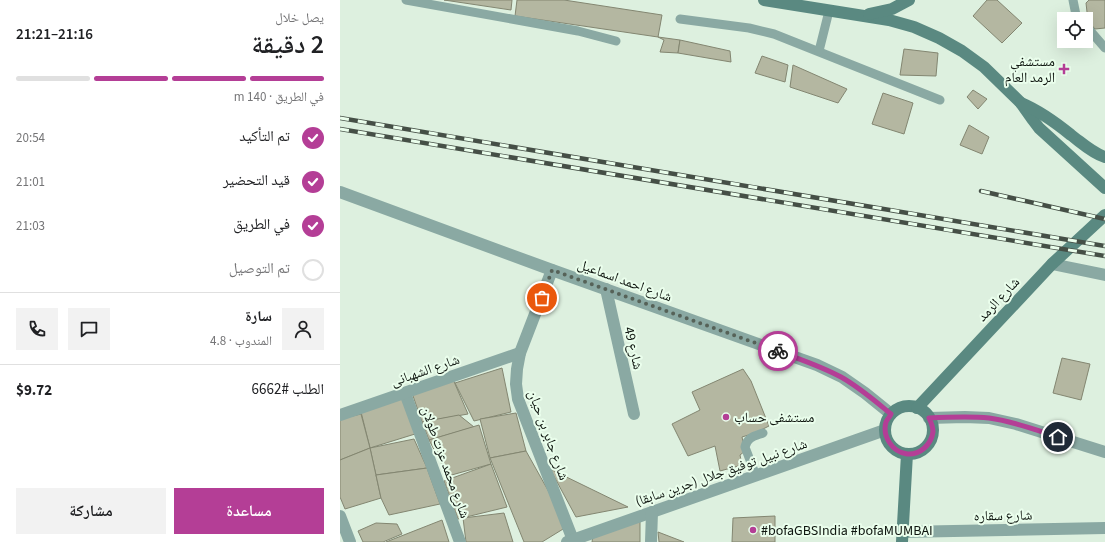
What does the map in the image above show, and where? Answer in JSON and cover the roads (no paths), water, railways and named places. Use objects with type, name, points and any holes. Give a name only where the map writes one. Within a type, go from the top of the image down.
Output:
[{"type":"main road","points":[[764,0],[888,20],[908,25],[939,38],[962,51],[984,67],[1021,103],[1039,128],[1105,188]]},
{"type":"main road","points":[[862,15],[892,9],[909,0]]},
{"type":"main road","points":[[1021,103],[1048,117],[1091,150],[1105,157]]},
{"type":"main road","name":"شارع الرمد","points":[[917,408],[1052,264],[1105,215]]},
{"type":"main road","points":[[910,406],[917,408],[924,411],[929,418],[933,432],[931,439],[927,446],[915,453],[907,454],[898,452],[891,446],[887,439],[885,430],[886,422],[891,414],[903,407],[910,406]]},
{"type":"main road","points":[[902,537],[907,454]]},
{"type":"street","name":"شارع احمد اسماعيل","points":[[340,192],[816,365],[842,377],[891,414]]},
{"type":"street","points":[[1052,264],[1105,275]]},
{"type":"street","name":"شارع جابر بن حيان","points":[[552,270],[520,353],[516,384],[518,399],[570,541]]},
{"type":"street","name":"شارع 49","points":[[606,289],[634,414]]},
{"type":"street","name":"شارع الشهبانى","points":[[340,415],[520,353]]},
{"type":"street","name":"شارع محمد عزت طولان","points":[[404,393],[460,542]]},
{"type":"street","points":[[929,418],[989,418],[1016,424],[1105,452]]},
{"type":"street","name":"شارع نبيل توفيق جلال (جرين سابقا)","points":[[570,541],[885,430]]},
{"type":"street","points":[[651,542],[652,512]]},
{"type":"street","points":[[340,516],[350,542]]},
{"type":"street","name":"شارع سقاره","points":[[902,537],[1105,528]]},
{"type":"lane","points":[[406,0],[578,31],[616,41]]},
{"type":"lane","points":[[1073,0],[1075,12]]},
{"type":"lane","points":[[819,51],[829,11]]},
{"type":"lane","points":[[680,19],[749,28],[774,34],[940,100]]},
{"type":"lane","points":[[1093,34],[1105,48]]},
{"type":"lane","points":[[756,476],[746,444],[751,438],[763,433]]},
{"type":"railway","points":[[340,118],[1105,246]]},
{"type":"railway","points":[[340,129],[1105,256]]},
{"type":"railway","points":[[981,191],[1105,219]]},
{"type":"place","name":"مستشفي الرمد العام","points":[[1064,69]]},
{"type":"place","name":"مستشفى حساب","points":[[726,417]]},
{"type":"place","name":"#bofaGBSIndia #bofaMUMBAI","points":[[753,530]]}]
